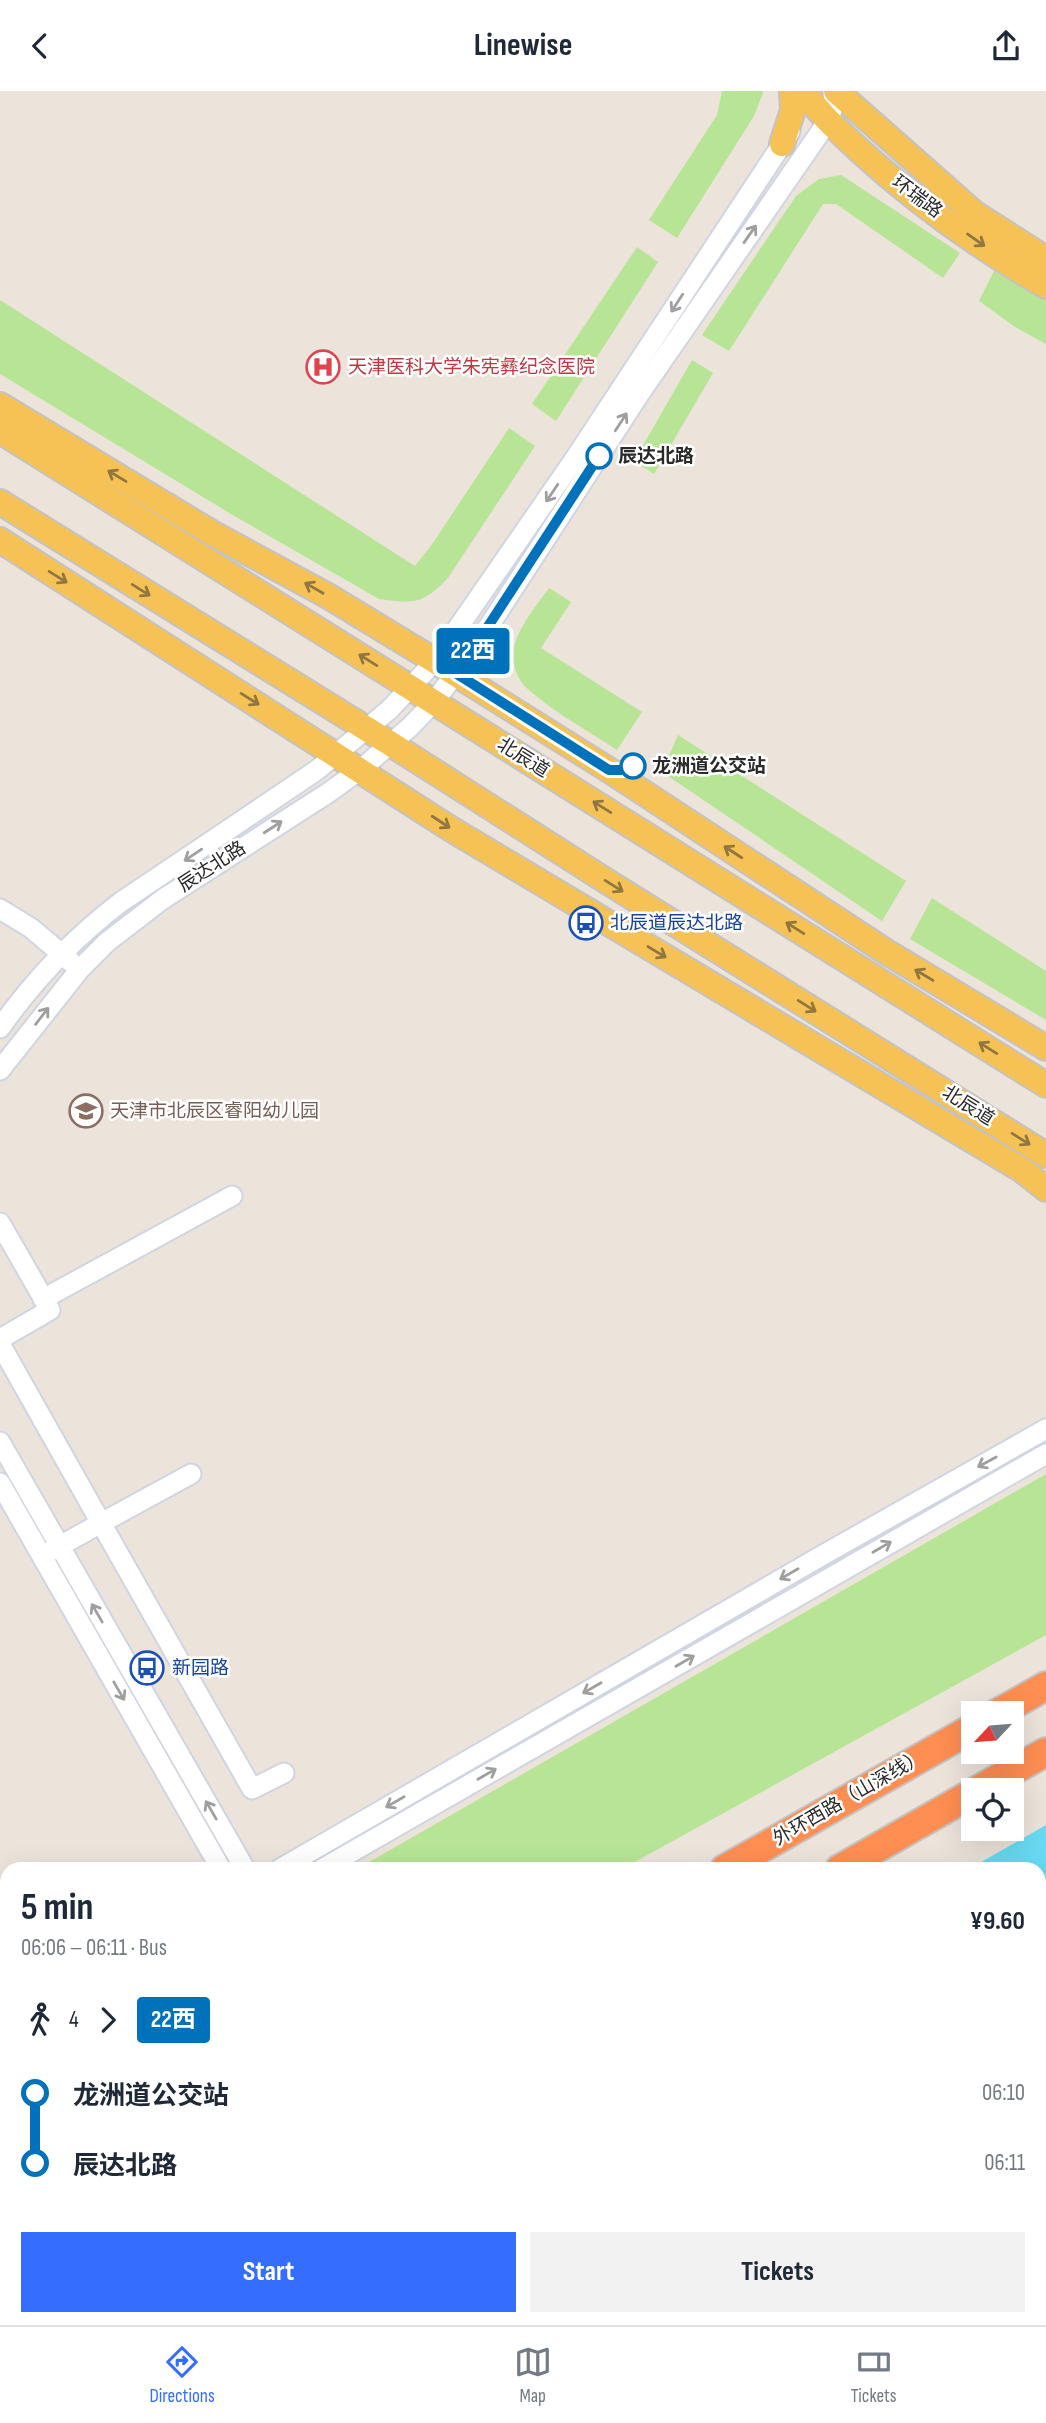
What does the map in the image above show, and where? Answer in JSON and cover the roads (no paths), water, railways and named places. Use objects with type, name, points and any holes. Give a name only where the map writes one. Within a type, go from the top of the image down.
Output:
[{"type":"highway","points":[[1019,1701],[1046,1686]]},
{"type":"highway","name":"外环西路（山深线）","points":[[737,1862],[961,1735]]},
{"type":"highway","points":[[999,1778],[1046,1752]]},
{"type":"highway","points":[[852,1862],[961,1800]]},
{"type":"main road","name":"环瑞路","points":[[817,93],[828,121],[882,171],[940,215],[1046,286]]},
{"type":"main road","name":"环瑞路","points":[[817,93],[974,213],[1046,259]]},
{"type":"main road","points":[[782,144],[793,110],[817,93]]},
{"type":"main road","points":[[0,405],[212,533],[328,596],[457,674],[885,951],[1046,1048]]},
{"type":"main road","name":"北辰道","points":[[0,431],[1046,1085]]},
{"type":"main road","name":"北辰道","points":[[0,502],[368,729],[1046,1155]]},
{"type":"main road","points":[[0,540],[451,829],[1013,1165],[1046,1189]]},
{"type":"street","name":"辰达北路","points":[[0,1070],[80,969],[107,942],[163,899],[328,793],[391,744],[434,702],[457,674],[640,393],[828,121]]},
{"type":"street","name":"辰达北路","points":[[0,1028],[62,954],[91,925],[336,755],[368,729],[435,661],[552,493],[782,144]]},
{"type":"street","points":[[0,909],[31,928],[80,969]]},
{"type":"street","points":[[43,1299],[232,1196]]},
{"type":"street","points":[[0,1223],[50,1310],[0,1342],[252,1789],[284,1773]]},
{"type":"street","points":[[292,1862],[1046,1429]]},
{"type":"street","points":[[0,1442],[50,1551],[216,1862]]},
{"type":"street","points":[[334,1862],[1046,1454]]},
{"type":"street","points":[[50,1551],[191,1474]]},
{"type":"street","points":[[0,1483],[50,1551],[241,1862]]},
{"type":"water","points":[[1046,1825],[1046,1862],[981,1862],[1018,1841],[1024,1841],[1024,1838]]},
{"type":"place","name":"天津医科大学朱宪彝纪念医院","points":[[323,367]]},
{"type":"place","name":"辰达北路","points":[[599,456]]},
{"type":"place","name":"龙洲道公交站","points":[[633,766]]},
{"type":"place","name":"北辰道辰达北路","points":[[586,923]]},
{"type":"place","name":"天津市北辰区睿阳幼儿园","points":[[86,1111]]},
{"type":"place","name":"新园路","points":[[147,1668]]}]
